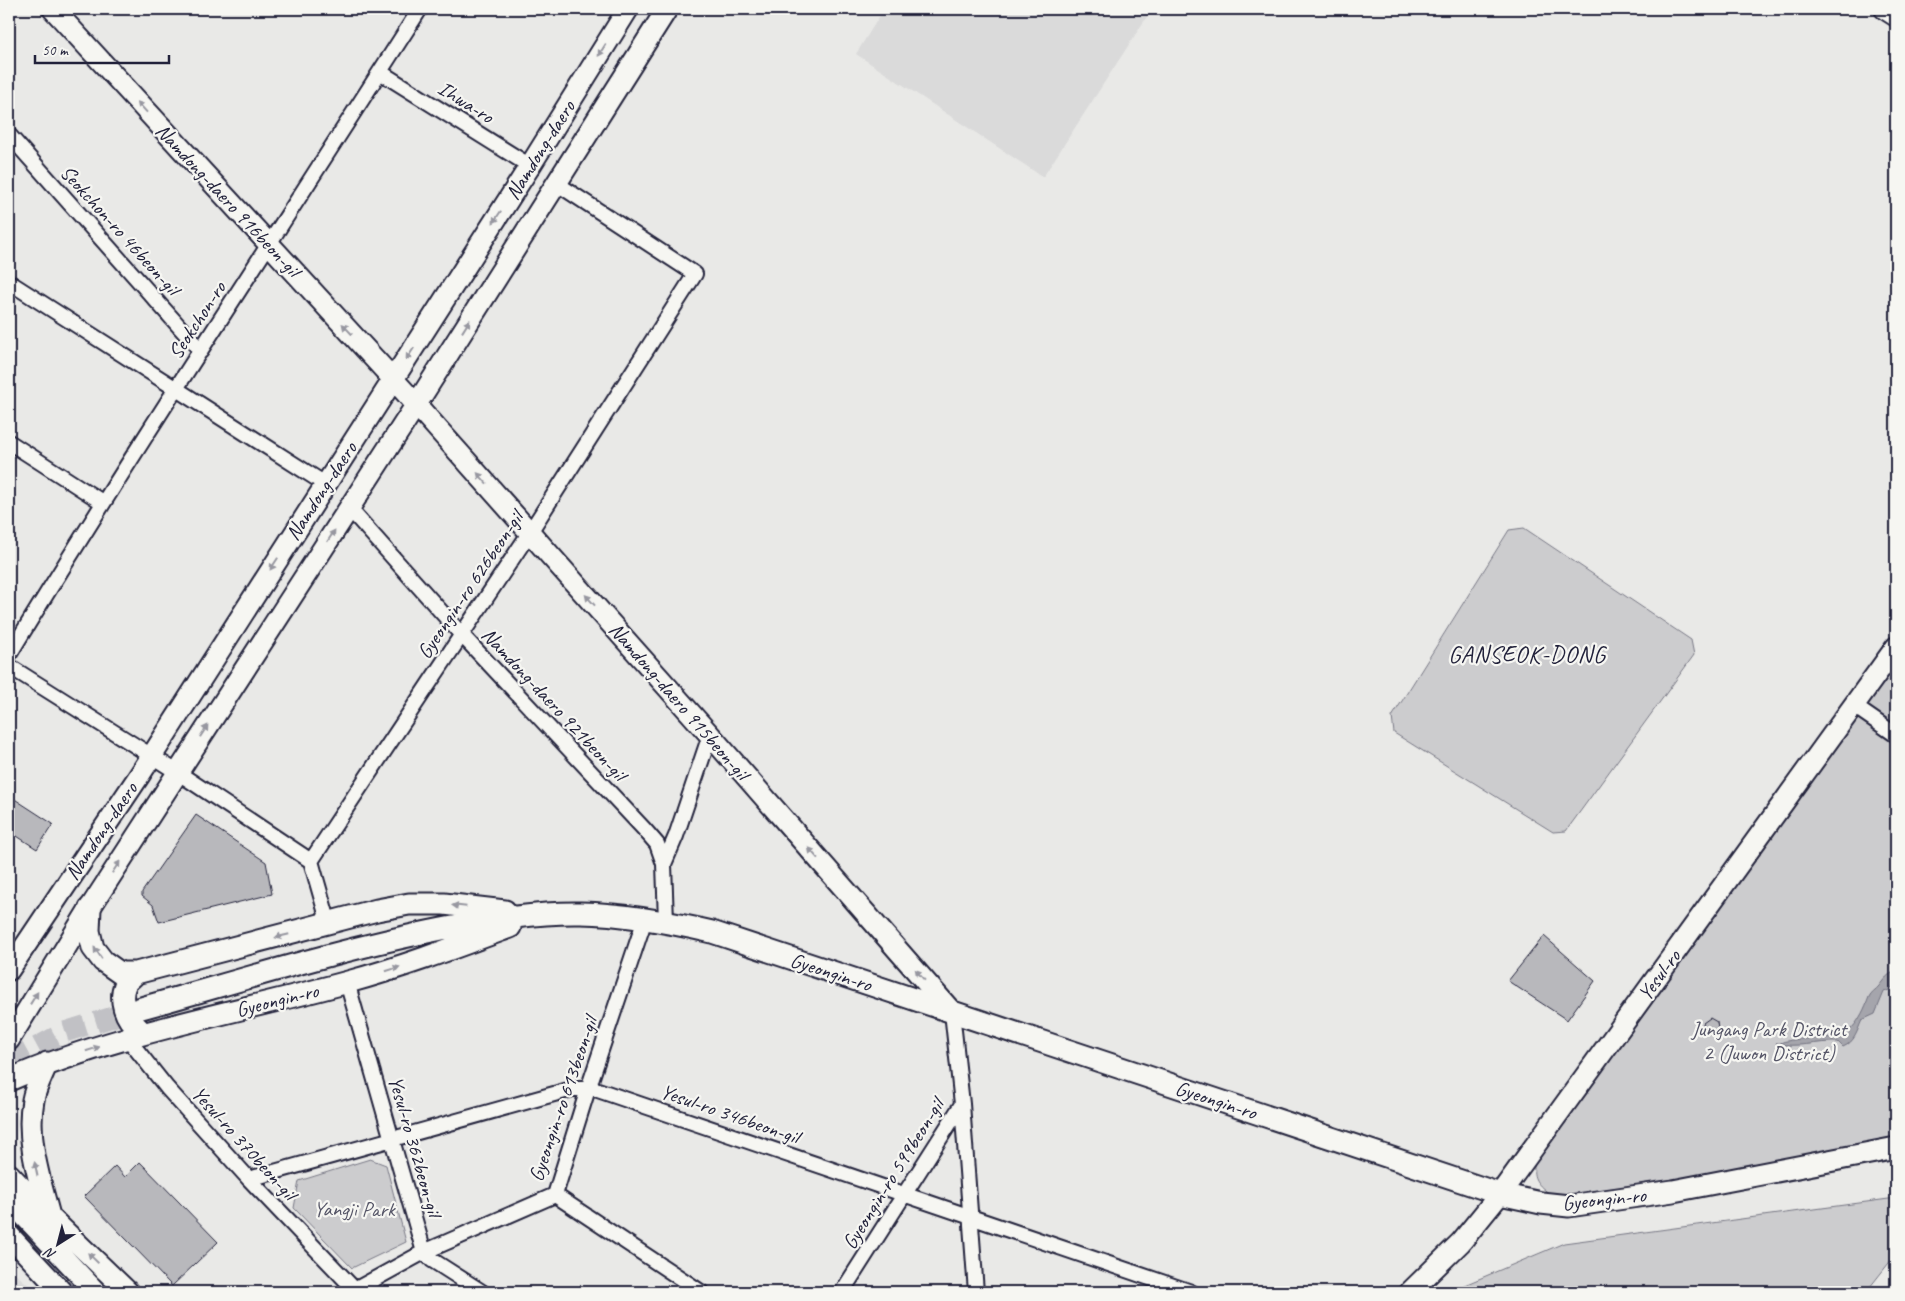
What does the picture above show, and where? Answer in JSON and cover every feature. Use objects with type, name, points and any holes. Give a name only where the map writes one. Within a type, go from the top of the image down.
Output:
[{"type":"main road","name":"Namdong-daero 916beon-gil","points":[[52,9],[404,392]]},
{"type":"main road","name":"Namdong-daero","points":[[9,970],[151,756],[325,484],[404,392],[530,166],[628,9]]},
{"type":"main road","points":[[9,1040],[90,908],[349,508],[404,392],[556,183],[667,9]]},
{"type":"main road","points":[[1885,9],[1896,16]]},
{"type":"main road","name":"Namdong-daero 915beon-gil","points":[[404,392],[710,735],[952,1012]]},
{"type":"main road","name":"Yesul-ro","points":[[1410,1292],[1461,1242],[1500,1194],[1896,647]]},
{"type":"main road","name":"Gyeongin-ro","points":[[136,973],[377,910],[409,904],[444,904],[543,915]]},
{"type":"main road","points":[[90,908],[89,931],[93,948],[103,961],[120,972],[136,973]]},
{"type":"main road","name":"Gyeongin-ro","points":[[138,1008],[379,942],[474,923],[579,913],[656,920],[712,932],[1500,1194],[1541,1203],[1569,1206],[1673,1191],[1896,1148]]},
{"type":"main road","name":"Gyeongin-ro","points":[[9,1080],[46,1063],[150,1032],[346,982],[436,955],[543,915]]},
{"type":"main road","points":[[136,973],[126,983],[122,998],[126,1014],[135,1027],[150,1032]]},
{"type":"main road","points":[[46,1063],[33,1099],[30,1131],[36,1167],[48,1216]]},
{"type":"main road","points":[[9,1174],[48,1216],[128,1292]]},
{"type":"main road","points":[[9,1200],[96,1292]]},
{"type":"main road","points":[[9,1235],[62,1292]]},
{"type":"street","name":"Seokchon-ro","points":[[9,655],[102,502],[269,246],[420,9]]},
{"type":"street","name":"Ihwa-ro","points":[[380,72],[530,166]]},
{"type":"street","name":"Seokchon-ro 46beon-gil","points":[[9,135],[201,351]]},
{"type":"street","name":"Gyeongin-ro 626beon-gil","points":[[311,861],[530,532],[695,274],[556,183]]},
{"type":"street","points":[[9,282],[325,484]]},
{"type":"street","points":[[9,442],[102,502]]},
{"type":"street","name":"Namdong-daero 921beon-gil","points":[[349,508],[462,634],[644,829],[657,844],[664,864]]},
{"type":"street","points":[[9,666],[177,772],[311,861],[329,924]]},
{"type":"street","points":[[1854,706],[1896,736]]},
{"type":"street","points":[[656,920],[664,864],[676,836],[710,735]]},
{"type":"street","name":"Gyeongin-ro 613beon-gil","points":[[354,1291],[424,1252],[555,1195],[588,1089],[656,920]]},
{"type":"street","name":"Yesul-ro 362beon-gil","points":[[346,982],[393,1139],[424,1252]]},
{"type":"street","name":"Gyeongin-ro 599beon-gil","points":[[842,1292],[962,1104],[952,1012]]},
{"type":"street","name":"Yesul-ro 370beon-gil","points":[[128,1039],[167,1088],[249,1180],[354,1291]]},
{"type":"street","name":"Yesul-ro 346beon-gil","points":[[249,1180],[572,1089],[596,1089],[1192,1292]]},
{"type":"street","points":[[962,1104],[976,1292]]},
{"type":"street","points":[[555,1195],[701,1292]]},
{"type":"street","points":[[424,1252],[432,1260],[482,1292]]},
{"type":"shaded area","points":[[884,9],[1152,9],[1043,177],[856,54]]},
{"type":"shaded area","points":[[1896,971],[1896,983],[1884,992],[1875,1014],[1862,1020],[1855,1036],[1847,1045],[1843,1047],[1838,1042],[1799,1045],[1776,1043],[1838,1036],[1845,1033],[1857,1021],[1871,994],[1886,977]]},
{"type":"shaded area","points":[[9,1269],[24,1281],[37,1292],[9,1292]]},
{"type":"green space","points":[[1524,528],[1691,640],[1694,655],[1566,831],[1553,832],[1394,733],[1392,717],[1509,530]]},
{"type":"green space","name":"Jungang Park District 2 (Juwon District)","points":[[1896,647],[1896,1150],[1569,1206],[1554,1197],[1537,1182],[1534,1176],[1536,1158],[1546,1130]]},
{"type":"green space","name":"Yangji Park","points":[[370,1159],[386,1165],[406,1242],[352,1268],[294,1208],[299,1181]]},
{"type":"green space","points":[[1896,1198],[1896,1254],[1866,1292],[1452,1292],[1455,1289],[1564,1243]]},
{"type":"building","points":[[13,798],[53,824],[37,849],[9,831],[9,805]]},
{"type":"building","points":[[196,815],[266,862],[272,894],[159,922],[153,905],[142,896],[142,892]]},
{"type":"building","points":[[1544,936],[1595,981],[1567,1020],[1508,981]]},
{"type":"building","points":[[1710,1018],[1717,1022],[1718,1029],[1712,1034],[1704,1030],[1703,1023]]},
{"type":"building","points":[[140,1162],[218,1242],[172,1286],[84,1196],[115,1166],[125,1177]]},
{"type":"tunnel","points":[[9,1062],[65,1032],[138,1009]]},
{"type":"district","name":"GANSEOK-DONG","points":[[1527,654]]}]
